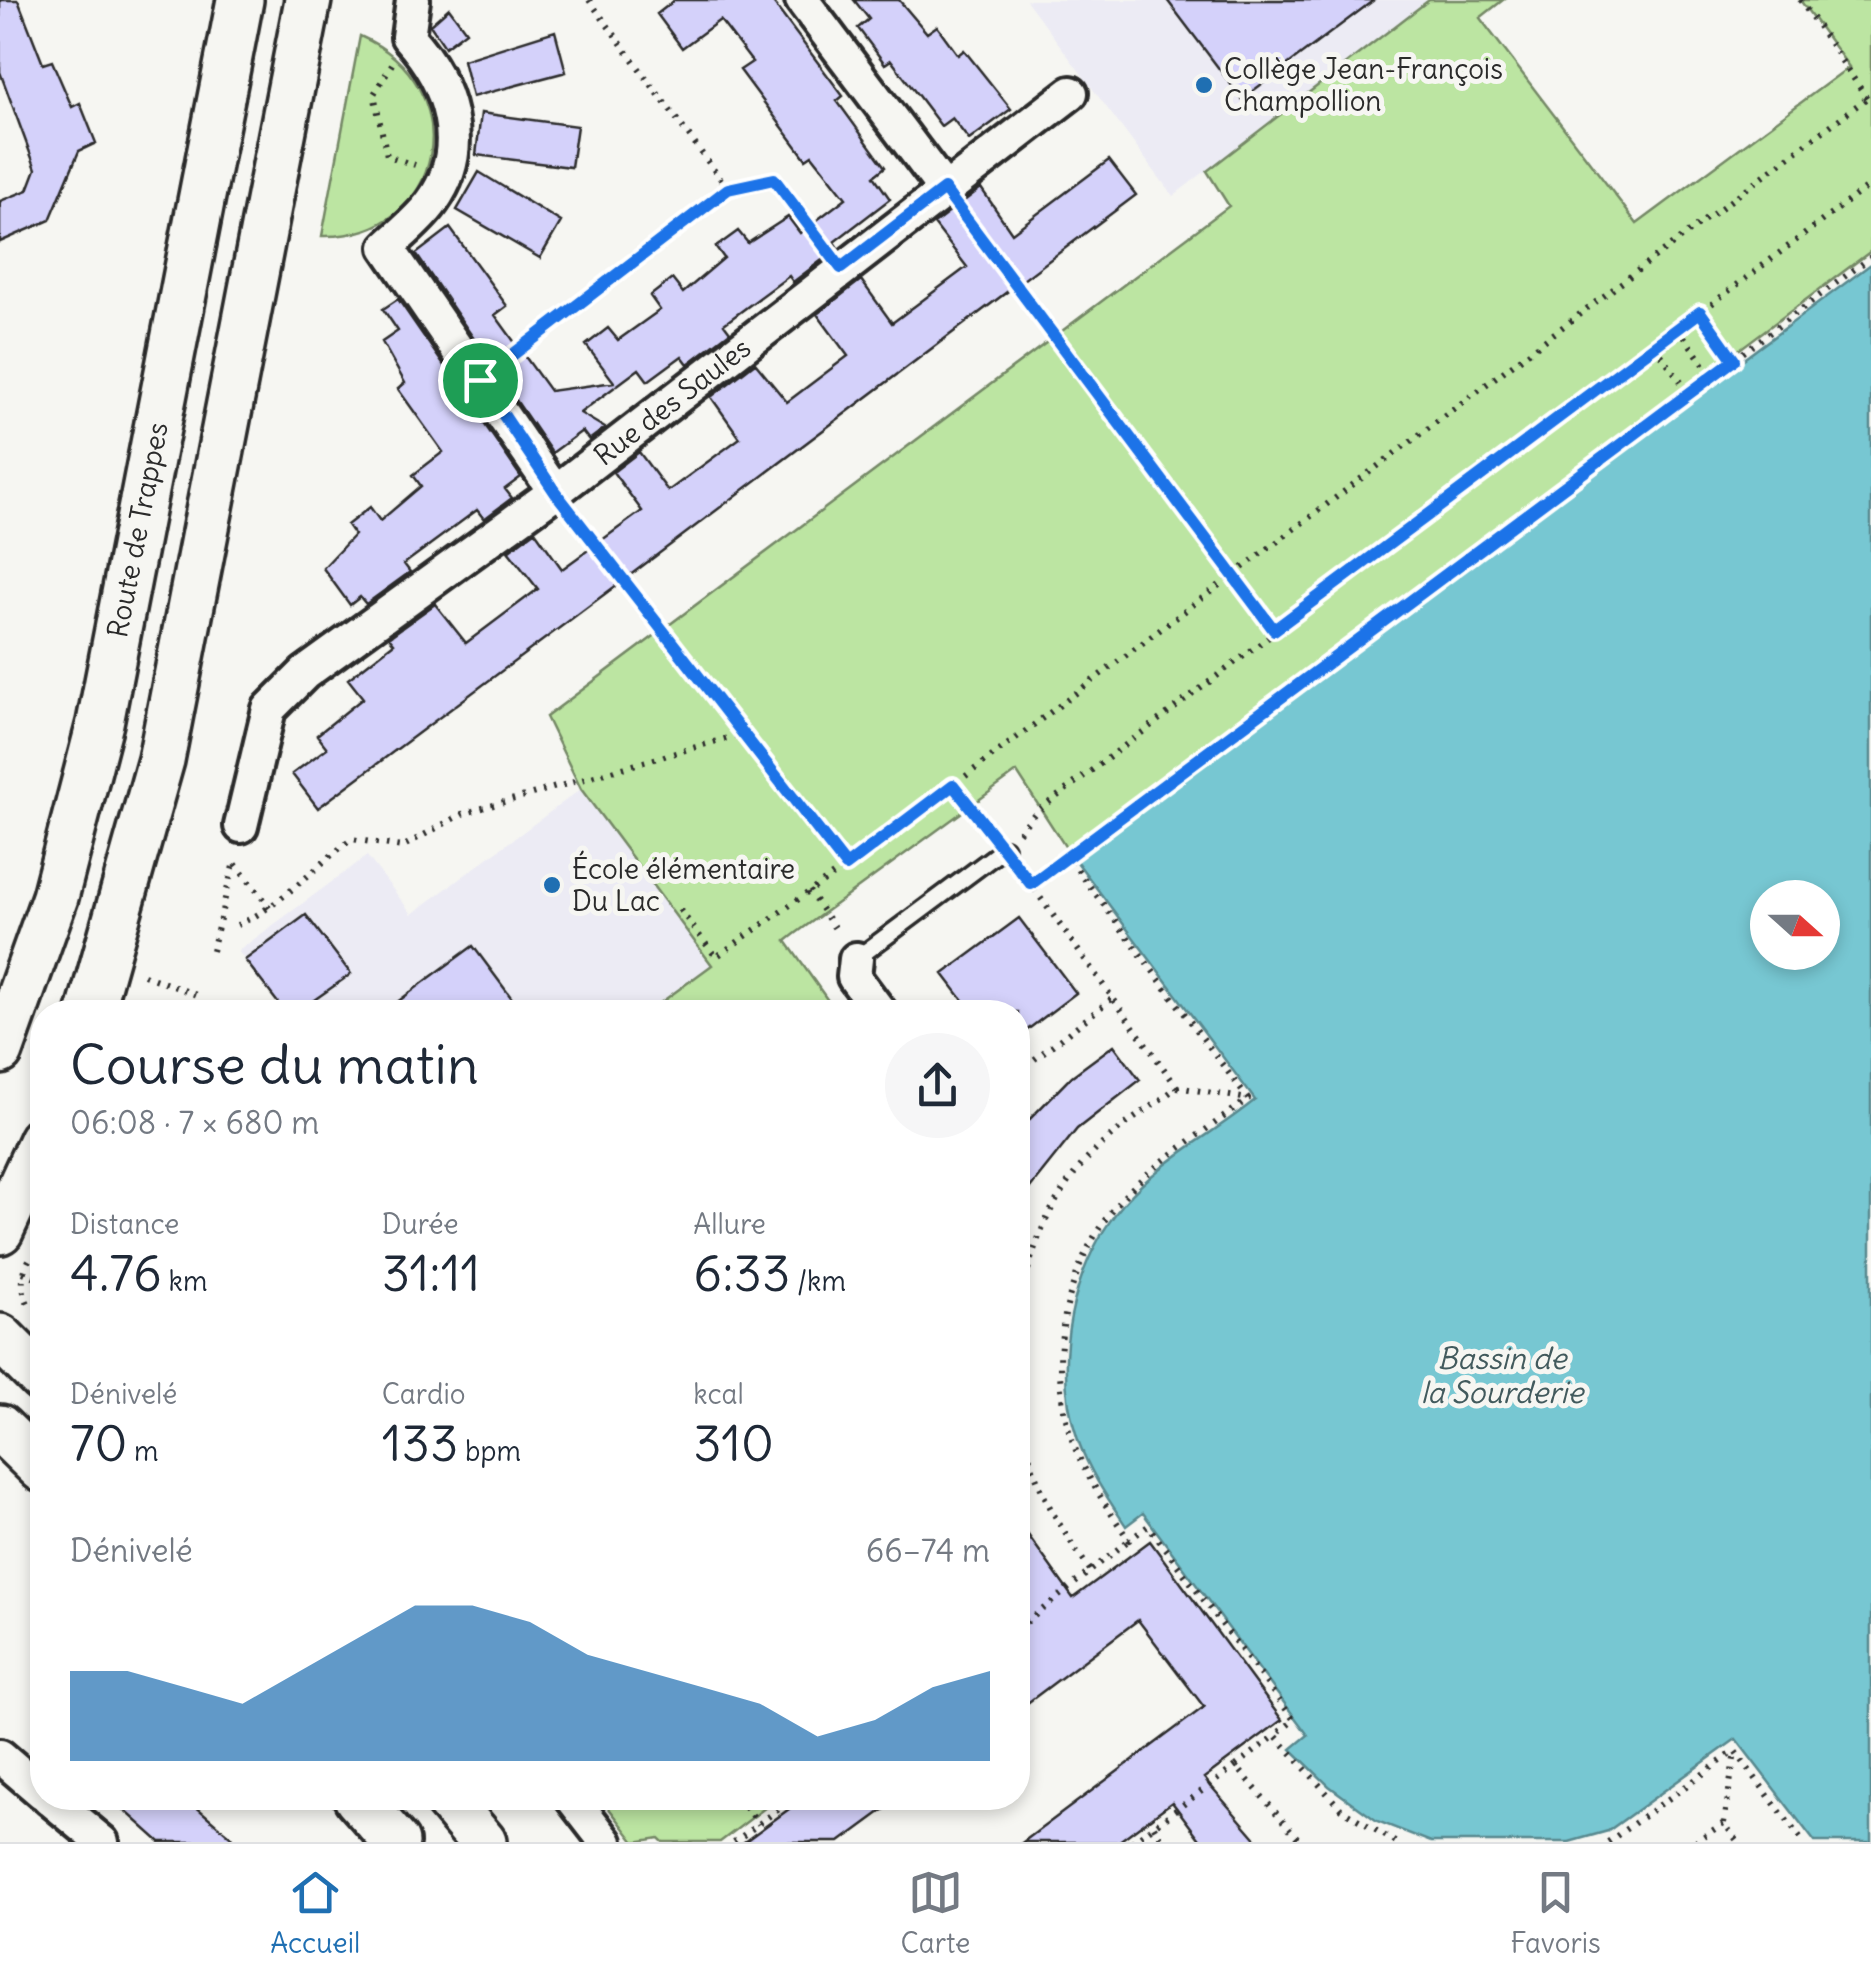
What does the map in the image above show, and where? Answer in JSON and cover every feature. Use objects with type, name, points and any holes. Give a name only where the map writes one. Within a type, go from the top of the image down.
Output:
[{"type":"main road","name":"Route de Trappes","points":[[0,1051],[55,896],[100,724],[240,0]]},
{"type":"main road","points":[[93,1000],[161,760],[308,0]]},
{"type":"main road","points":[[18,1238],[30,1189]]},
{"type":"main road","points":[[19,1329],[30,1353]]},
{"type":"main road","points":[[0,1428],[30,1457]]},
{"type":"main road","points":[[368,1810],[396,1842]]},
{"type":"main road","points":[[456,1810],[482,1842]]},
{"type":"street","points":[[413,0],[408,37],[443,85],[453,144],[446,176],[432,202],[388,247],[555,492]]},
{"type":"street","points":[[802,0],[944,189]]},
{"type":"street","name":"Rue des Saules","points":[[241,826],[269,710],[305,673],[555,492],[1071,92]]},
{"type":"street","points":[[856,959],[854,977],[871,1000]]},
{"type":"street","points":[[0,1756],[30,1782]]},
{"type":"street","points":[[64,1810],[102,1842]]},
{"type":"street","points":[[581,1810],[606,1842]]},
{"type":"lane","points":[[856,959],[1005,848]]},
{"type":"path","points":[[589,0],[728,189]]},
{"type":"path","points":[[680,910],[716,957],[846,866],[1869,99],[1800,0]]},
{"type":"path","points":[[408,37],[374,94],[387,156],[446,176]]},
{"type":"path","points":[[480,380],[728,189],[774,179],[841,268]]},
{"type":"path","points":[[1005,848],[1034,813],[1871,184]]},
{"type":"path","points":[[944,189],[1274,630]]},
{"type":"path","points":[[1031,884],[1871,257]]},
{"type":"path","points":[[1700,312],[1734,360]]},
{"type":"path","points":[[1678,328],[1712,376]]},
{"type":"path","points":[[1655,346],[1689,393]]},
{"type":"path","points":[[555,492],[846,866]]},
{"type":"path","points":[[236,925],[270,908],[309,870],[352,839],[402,847],[462,814],[745,733]]},
{"type":"path","points":[[953,785],[1005,848],[1178,1088],[1248,1100]]},
{"type":"path","points":[[1068,857],[1248,1100]]},
{"type":"path","points":[[212,951],[234,862],[270,908]]},
{"type":"path","points":[[809,891],[856,959]]},
{"type":"path","points":[[144,974],[199,996]]},
{"type":"path","points":[[1030,1063],[1113,998]]},
{"type":"path","points":[[1030,1266],[1048,1211],[1091,1154],[1178,1088]]},
{"type":"path","points":[[1129,1540],[1098,1495],[1074,1446],[1064,1404],[1063,1323],[1083,1259],[1101,1225],[1128,1191],[1248,1100]]},
{"type":"path","points":[[18,1238],[23,1272],[19,1329]]},
{"type":"path","points":[[23,1272],[30,1275]]},
{"type":"path","points":[[1030,1469],[1055,1520],[1090,1570]]},
{"type":"path","points":[[1030,1619],[1148,1526],[1294,1720],[1132,1842]]},
{"type":"path","points":[[1275,1736],[1341,1809],[1395,1842]]},
{"type":"path","points":[[1735,1751],[1724,1823],[1738,1842]]},
{"type":"path","points":[[1608,1842],[1735,1751]]},
{"type":"path","points":[[1735,1751],[1803,1842]]},
{"type":"path","points":[[1236,1766],[1300,1842]]},
{"type":"path","points":[[749,1810],[759,1824]]},
{"type":"path","points":[[734,1842],[778,1810]]},
{"type":"path","points":[[1696,1842],[1724,1823]]},
{"type":"path","points":[[1154,1826],[1163,1842]]},
{"type":"shaded area","name":"Collège Jean-François Champollion","points":[[1026,0],[1429,0],[1173,196]]},
{"type":"shaded area","name":"École élémentaire Du Lac","points":[[581,789],[712,965],[664,1000],[276,1000],[238,951],[367,856],[412,914]]},
{"type":"green space","points":[[1429,0],[1503,0],[1480,18],[1637,224],[1849,67],[1800,0],[1871,0],[1871,251],[1068,851],[1017,772],[786,941],[828,1000],[664,1000],[712,965],[581,789],[546,717],[1229,206],[1207,171]]},
{"type":"green space","points":[[360,36],[396,59],[419,88],[430,121],[430,155],[419,187],[397,212],[364,230],[322,236]]},
{"type":"green space","points":[[610,1810],[762,1810],[720,1842],[663,1842],[659,1838],[635,1842]]},
{"type":"water","name":"Bassin de la Sourderie","points":[[1871,264],[1871,1842],[1815,1842],[1736,1739],[1608,1831],[1569,1842],[1431,1842],[1377,1821],[1329,1786],[1291,1749],[1308,1735],[1143,1513],[1126,1526],[1106,1495],[1078,1440],[1066,1379],[1071,1316],[1079,1285],[1106,1228],[1124,1203],[1154,1174],[1255,1100],[1074,858]]},
{"type":"building","points":[[0,0],[18,0],[43,64],[52,61],[72,107],[80,103],[96,143],[79,151],[50,220],[0,242],[0,201],[28,190],[36,169],[0,72]]},
{"type":"building","points":[[675,0],[771,0],[843,96],[837,101],[885,167],[874,176],[890,199],[834,242],[838,248],[793,282],[789,276],[724,324],[730,332],[688,364],[682,356],[648,381],[639,369],[580,413],[605,428],[589,440],[582,431],[552,453],[416,254],[450,228],[507,306],[495,315],[550,391],[614,382],[586,345],[608,328],[618,340],[660,310],[650,296],[672,279],[683,293],[724,258],[716,247],[738,231],[748,243],[788,217],[800,233],[846,198],[812,155],[806,159],[740,70],[752,62],[720,20],[682,48],[657,14]]},
{"type":"building","points":[[854,0],[899,0],[927,33],[937,26],[958,55],[964,50],[1011,109],[969,140],[952,118],[941,126],[891,60],[885,64],[858,28],[869,19]]},
{"type":"building","points":[[1167,0],[1374,0],[1242,99]]},
{"type":"building","points":[[449,8],[466,31],[445,47],[430,25]]},
{"type":"building","points":[[555,31],[566,72],[472,97],[463,60]]},
{"type":"building","points":[[481,113],[577,126],[571,167],[476,155]]},
{"type":"building","points":[[1109,160],[1136,195],[318,808],[292,774],[327,748],[317,735],[363,698],[348,679],[394,643],[389,637],[435,604],[466,643],[538,589],[508,551],[535,531],[562,569],[642,511],[613,472],[639,452],[668,491],[740,438],[711,397],[755,363],[787,402],[848,356],[817,314],[861,280],[892,323],[967,267],[934,224],[981,188],[1012,233]]},
{"type":"building","points":[[479,172],[561,222],[540,258],[457,210]]},
{"type":"building","points":[[398,299],[521,477],[505,489],[512,498],[484,519],[477,510],[404,564],[410,572],[366,604],[360,597],[350,605],[323,568],[354,535],[347,525],[370,507],[380,521],[421,486],[413,475],[443,452],[398,389],[405,383],[382,342],[398,331],[383,309]]},
{"type":"building","points":[[306,915],[351,974],[314,1000],[276,1000],[245,960]]},
{"type":"building","points":[[1019,918],[1076,993],[1030,1028],[1030,1000],[963,1000],[943,974]]},
{"type":"building","points":[[473,946],[513,1000],[400,1000]]},
{"type":"building","points":[[1114,1045],[1140,1080],[1077,1129],[1030,1188],[1030,1119],[1072,1076]]},
{"type":"building","points":[[1030,1538],[1073,1598],[1150,1541],[1282,1720],[1204,1778],[1259,1842],[1202,1842],[1172,1802],[1118,1842],[1023,1842],[1204,1707],[1138,1620],[1030,1701]]},
{"type":"building","points":[[124,1810],[200,1810],[237,1842],[160,1842]]},
{"type":"building","points":[[788,1810],[884,1810],[840,1842],[744,1842]]},
{"type":"place","name":"Collège Jean-François Champollion","points":[[1204,85]]},
{"type":"place","name":"École élémentaire Du Lac","points":[[552,885]]},
{"type":"route","points":[[774,179],[841,268],[944,189],[1274,630],[1700,312],[1734,360],[1031,884],[953,785],[846,866],[555,492],[480,380],[728,189],[774,179]]}]
